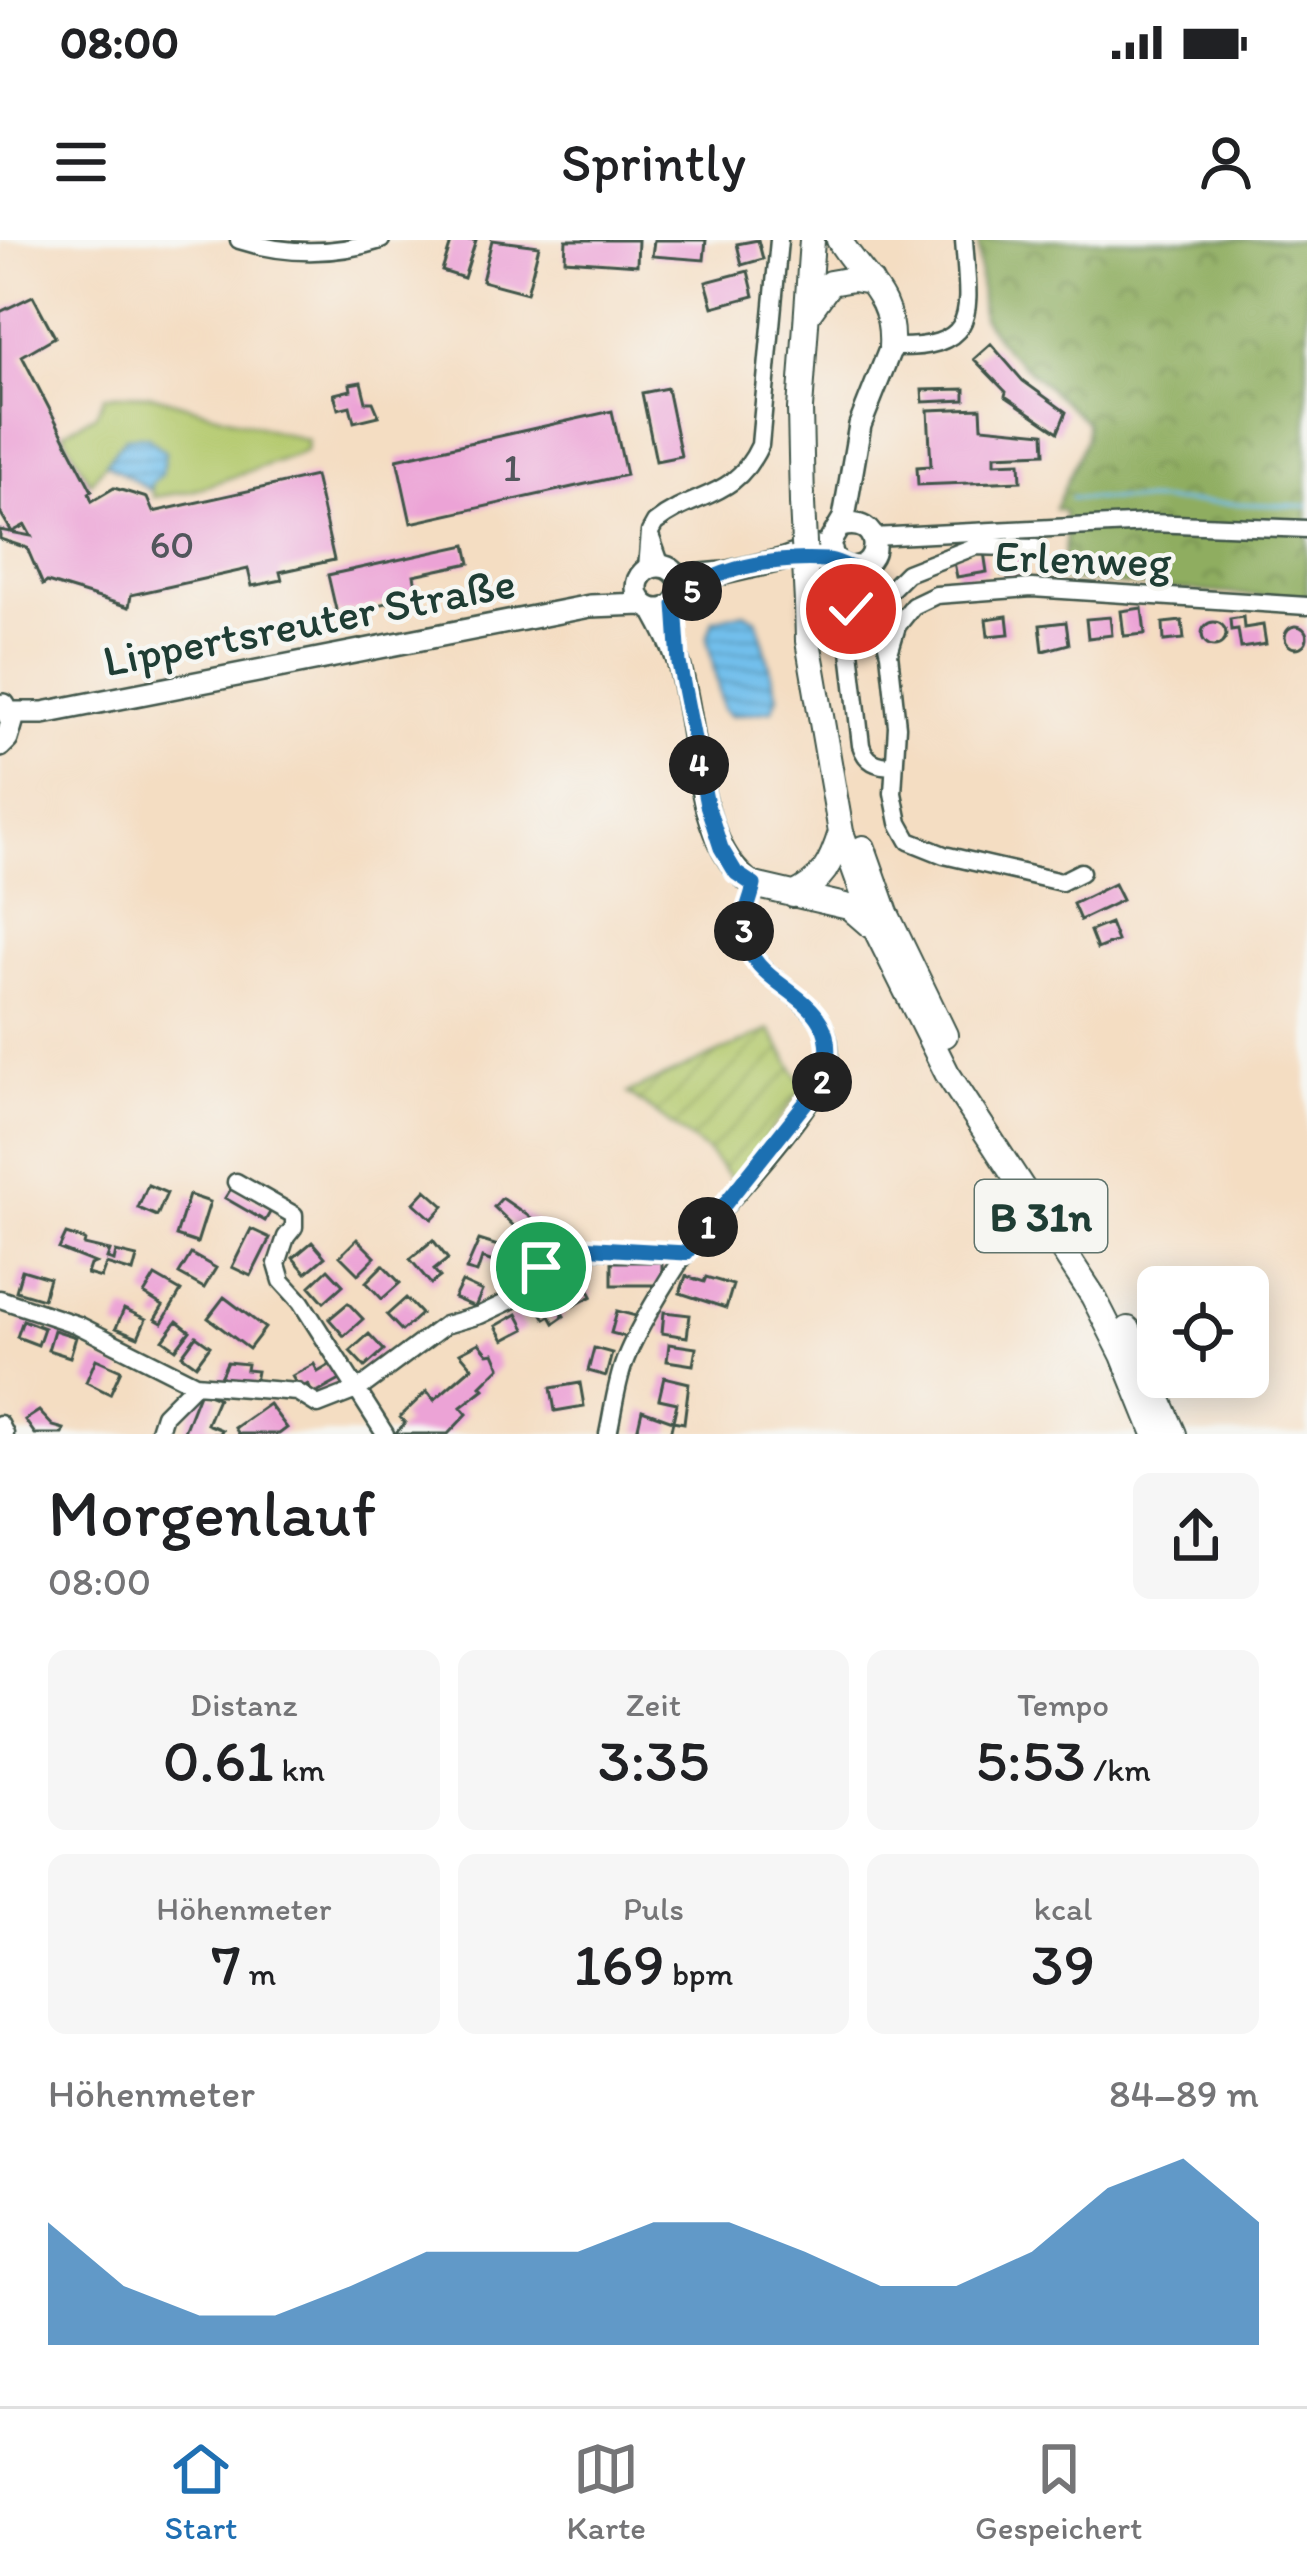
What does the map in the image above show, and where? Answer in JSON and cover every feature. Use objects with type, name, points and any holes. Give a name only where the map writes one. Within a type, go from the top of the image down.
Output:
[{"type":"highway","points":[[812,240],[800,409],[802,503],[808,641],[827,749]]},
{"type":"highway","points":[[839,240],[885,300],[892,323],[891,347]]},
{"type":"highway","points":[[806,316],[830,284],[853,279],[871,282]]},
{"type":"highway","name":"B 31n","points":[[827,749],[841,832],[877,932],[947,1073],[1093,1296],[1155,1434]]},
{"type":"highway","name":"B 31n","points":[[827,749],[886,914],[965,1074],[1118,1308],[1174,1434]]},
{"type":"highway","points":[[793,895],[815,884],[829,869],[841,832]]},
{"type":"highway","points":[[754,885],[849,907],[877,932]]},
{"type":"main road","points":[[852,544],[851,489],[860,424],[891,347]]},
{"type":"main road","name":"Lippertsreuter Straße","points":[[5,723],[590,606],[852,544]]},
{"type":"main road","points":[[660,589],[715,831],[736,873],[754,885]]},
{"type":"street","points":[[239,240],[279,250],[316,252],[381,240]]},
{"type":"street","points":[[660,589],[652,527],[737,481],[760,446],[779,240]]},
{"type":"street","points":[[891,347],[946,341],[965,325],[969,309],[964,240]]},
{"type":"street","name":"Lippertsreuter Straße","points":[[852,544],[946,533],[1150,523],[1307,529]]},
{"type":"street","points":[[852,544],[849,642],[861,745],[864,756],[873,763],[894,766]]},
{"type":"street","name":"Erlenweg","points":[[1036,548],[976,546],[907,573],[884,596],[879,614],[889,653],[897,726],[893,794],[899,824],[910,841],[1041,879],[1061,882],[1081,872]]},
{"type":"street","name":"Erlenweg","points":[[889,653],[897,626],[913,606],[936,595],[962,591],[1074,590],[1307,607]]},
{"type":"street","points":[[608,1434],[624,1361],[686,1253],[802,1109],[822,1082],[829,1060],[829,1038],[820,1019],[751,952],[744,933],[754,885]]},
{"type":"street","points":[[236,1182],[294,1215],[294,1227],[277,1264],[282,1281],[385,1434]]},
{"type":"street","points":[[0,1299],[78,1325],[195,1384],[297,1392],[318,1405],[359,1389],[445,1324],[480,1315],[518,1297],[541,1267],[579,1247],[686,1253]]},
{"type":"street","points":[[158,1434],[164,1415],[195,1384]]},
{"type":"street","points":[[0,1424],[5,1434]]},
{"type":"green space","points":[[978,240],[1307,240],[1307,600],[1061,580],[1064,511],[1055,509],[1086,438],[1086,422],[1005,349],[982,317]]},
{"type":"green space","points":[[151,395],[307,440],[306,451],[192,491],[154,497],[150,484],[162,474],[165,452],[148,438],[126,437],[90,483],[63,433],[96,414],[105,396]]},
{"type":"green space","points":[[770,1030],[804,1087],[733,1181],[709,1153],[628,1093]]},
{"type":"water","points":[[126,437],[148,437],[165,452],[162,474],[150,490],[106,463]]},
{"type":"water","points":[[744,612],[757,619],[778,696],[772,710],[730,716],[723,709],[707,638],[713,620]]},
{"type":"building","points":[[452,240],[476,240],[464,278],[442,271]]},
{"type":"building","points":[[492,240],[539,246],[527,293],[482,281]]},
{"type":"building","points":[[566,240],[638,240],[637,265],[565,260]]},
{"type":"building","points":[[654,240],[706,240],[704,260],[652,256]]},
{"type":"building","points":[[758,240],[763,259],[742,265],[737,244]]},
{"type":"building","points":[[748,271],[754,296],[713,307],[706,282]]},
{"type":"building","points":[[33,296],[55,337],[22,356],[92,491],[92,501],[114,488],[147,498],[153,512],[315,476],[334,560],[280,572],[282,580],[252,586],[248,569],[131,595],[129,607],[47,582],[43,585],[27,548],[0,539],[0,530],[31,536],[25,525],[12,532],[0,512],[0,312]]},
{"type":"building","points":[[991,344],[1023,381],[1066,412],[1058,432],[1005,396],[974,359]]},
{"type":"building","points":[[361,382],[366,402],[373,402],[379,416],[354,422],[350,406],[338,409],[334,394]]},
{"type":"building","points":[[667,388],[681,456],[656,461],[642,393]]},
{"type":"building","points":[[965,389],[965,400],[923,402],[922,390]]},
{"type":"building","points":[[981,408],[982,427],[1044,433],[1045,453],[995,455],[995,463],[1020,462],[1021,481],[918,485],[917,467],[931,466],[928,410]]},
{"type":"building","points":[[612,411],[626,475],[411,523],[397,459]]},
{"type":"building","points":[[466,545],[470,563],[414,575],[418,596],[337,614],[328,575]]},
{"type":"building","points":[[984,552],[987,572],[957,577],[953,557]]},
{"type":"building","points":[[1024,557],[1025,575],[1002,575],[1002,558]]},
{"type":"building","points":[[1142,608],[1145,634],[1124,636],[1121,611]]},
{"type":"building","points":[[1007,616],[1009,634],[988,636],[986,619]]},
{"type":"building","points":[[1110,617],[1112,635],[1088,638],[1086,619]]},
{"type":"building","points":[[1243,617],[1244,628],[1263,625],[1266,644],[1241,648],[1238,629],[1231,630],[1230,619]]},
{"type":"building","points":[[1182,621],[1184,639],[1164,641],[1163,623]]},
{"type":"building","points":[[1066,622],[1069,644],[1043,651],[1040,625]]},
{"type":"building","points":[[1209,622],[1219,622],[1226,634],[1219,646],[1209,646],[1202,639],[1202,629]]},
{"type":"building","points":[[1296,626],[1307,637],[1296,648],[1285,637]]},
{"type":"building","points":[[1114,884],[1122,900],[1080,920],[1073,904]]},
{"type":"building","points":[[1110,923],[1117,941],[1097,949],[1090,931]]},
{"type":"building","points":[[148,1185],[167,1193],[157,1216],[138,1208]]},
{"type":"building","points":[[232,1187],[272,1209],[265,1221],[225,1198]]},
{"type":"building","points":[[426,1190],[444,1206],[432,1219],[414,1203]]},
{"type":"building","points":[[189,1195],[210,1202],[197,1243],[176,1236]]},
{"type":"building","points":[[502,1198],[549,1230],[536,1247],[494,1207]]},
{"type":"building","points":[[251,1229],[270,1238],[251,1276],[232,1267]]},
{"type":"building","points":[[66,1234],[85,1240],[84,1245],[110,1251],[107,1259],[114,1261],[116,1252],[137,1257],[133,1272],[106,1264],[101,1278],[87,1274],[95,1263],[59,1249]]},
{"type":"building","points":[[357,1239],[375,1257],[358,1274],[340,1256]]},
{"type":"building","points":[[433,1240],[448,1259],[434,1270],[440,1277],[431,1284],[410,1259]]},
{"type":"building","points":[[479,1240],[498,1246],[493,1262],[482,1258],[477,1273],[466,1270]]},
{"type":"building","points":[[312,1242],[325,1257],[306,1273],[293,1258]]},
{"type":"building","points":[[191,1254],[216,1268],[204,1288],[179,1274]]},
{"type":"building","points":[[612,1262],[662,1262],[662,1285],[612,1285]]},
{"type":"building","points":[[383,1265],[400,1283],[382,1299],[366,1282]]},
{"type":"building","points":[[328,1269],[343,1285],[324,1302],[310,1286]]},
{"type":"building","points":[[22,1270],[49,1278],[43,1299],[16,1291]]},
{"type":"building","points":[[155,1276],[181,1291],[162,1323],[155,1319],[163,1306],[144,1294]]},
{"type":"building","points":[[686,1276],[733,1285],[726,1308],[680,1293]]},
{"type":"building","points":[[583,1279],[592,1296],[573,1306],[564,1289]]},
{"type":"building","points":[[462,1282],[482,1291],[475,1307],[454,1298]]},
{"type":"building","points":[[224,1297],[265,1328],[249,1349],[208,1318]]},
{"type":"building","points":[[553,1297],[564,1316],[554,1323],[537,1306]]},
{"type":"building","points":[[406,1298],[421,1314],[402,1331],[387,1315]]},
{"type":"building","points":[[348,1303],[363,1319],[344,1336],[329,1319]]},
{"type":"building","points":[[124,1309],[146,1319],[138,1337],[116,1328]]},
{"type":"building","points":[[617,1311],[636,1316],[630,1338],[611,1333]]},
{"type":"building","points":[[664,1312],[690,1315],[687,1337],[662,1333]]},
{"type":"building","points":[[517,1314],[525,1329],[504,1340],[496,1326]]},
{"type":"building","points":[[23,1320],[44,1328],[38,1345],[17,1337]]},
{"type":"building","points":[[177,1321],[190,1331],[176,1349],[163,1340]]},
{"type":"building","points":[[54,1330],[76,1337],[70,1357],[48,1350]]},
{"type":"building","points":[[369,1334],[384,1350],[365,1367],[350,1351]]},
{"type":"building","points":[[196,1336],[210,1346],[196,1365],[182,1355]]},
{"type":"building","points":[[479,1343],[488,1354],[494,1353],[500,1367],[481,1386],[484,1389],[461,1407],[467,1414],[448,1434],[395,1434],[405,1423],[400,1417],[427,1391],[434,1400],[472,1367],[460,1353]]},
{"type":"building","points":[[669,1344],[696,1348],[693,1365],[667,1361]]},
{"type":"building","points":[[594,1348],[612,1353],[606,1376],[588,1371]]},
{"type":"building","points":[[96,1359],[121,1370],[110,1394],[86,1382]]},
{"type":"building","points":[[227,1362],[247,1364],[246,1370],[257,1371],[254,1387],[219,1380]]},
{"type":"building","points":[[333,1363],[342,1379],[313,1395],[308,1384],[299,1389],[292,1376],[314,1364],[318,1372]]},
{"type":"building","points":[[664,1377],[689,1383],[684,1423],[673,1421],[677,1403],[659,1399]]},
{"type":"building","points":[[580,1383],[584,1406],[555,1411],[551,1388]]},
{"type":"building","points":[[200,1391],[218,1398],[207,1424],[222,1430],[220,1434],[183,1434]]},
{"type":"building","points":[[269,1404],[287,1428],[279,1434],[239,1434],[235,1428]]},
{"type":"building","points":[[642,1410],[673,1421],[670,1434],[637,1432]]},
{"type":"building","points":[[39,1411],[53,1426],[64,1429],[62,1434],[35,1434],[25,1420]]},
{"type":"waterway","points":[[1070,498],[1307,506]]},
{"type":"route","points":[[541,1267],[579,1247],[686,1253],[822,1082],[829,1038],[820,1019],[762,965],[744,933],[754,885],[736,873],[721,848],[707,805],[679,663],[675,604],[724,573],[782,560],[834,560],[853,568],[851,609]]}]
